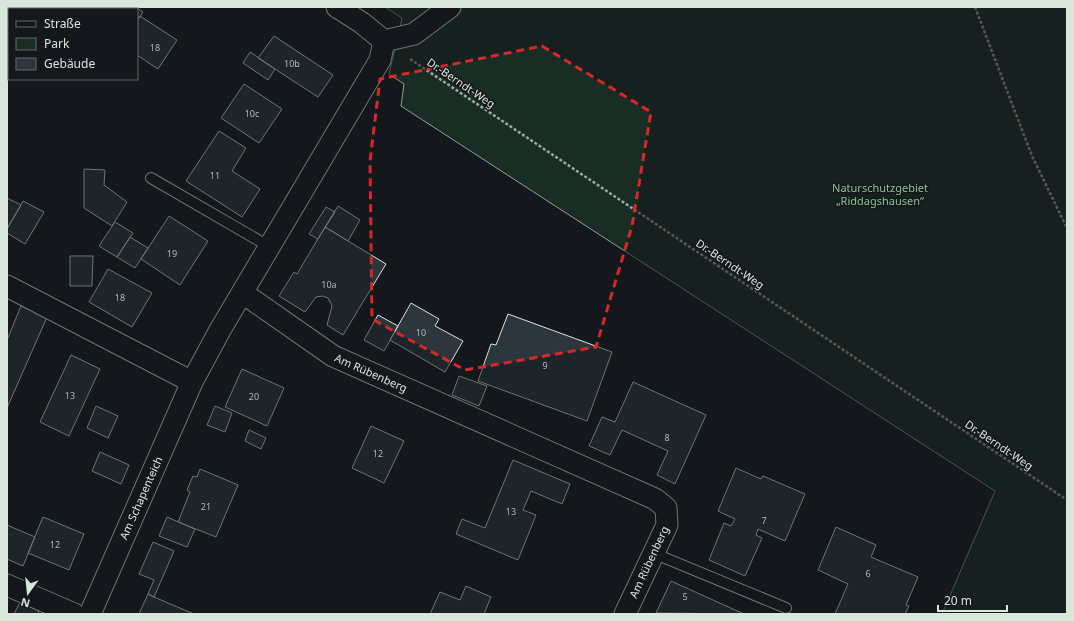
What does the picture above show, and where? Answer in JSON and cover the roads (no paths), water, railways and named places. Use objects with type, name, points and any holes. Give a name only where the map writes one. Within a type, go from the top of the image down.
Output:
[{"type":"street","points":[[337,7],[362,23],[384,41]]},
{"type":"street","points":[[384,41],[414,34],[450,7]]},
{"type":"street","points":[[243,293],[380,60],[384,41]]},
{"type":"street","points":[[7,286],[192,382]]},
{"type":"street","name":"Am Schapenteich","points":[[90,614],[192,382],[220,330],[243,293]]},
{"type":"street","name":"Am Rübenberg","points":[[243,293],[333,356],[655,499],[666,508],[667,525],[625,614]]},
{"type":"street","points":[[7,585],[74,614]]},
{"type":"lane","points":[[151,178],[270,247]]},
{"type":"lane","points":[[653,553],[786,608]]},
{"type":"park label","name":"Naturschutzgebiet „Riddagshausen“","points":[[880,194]]}]
